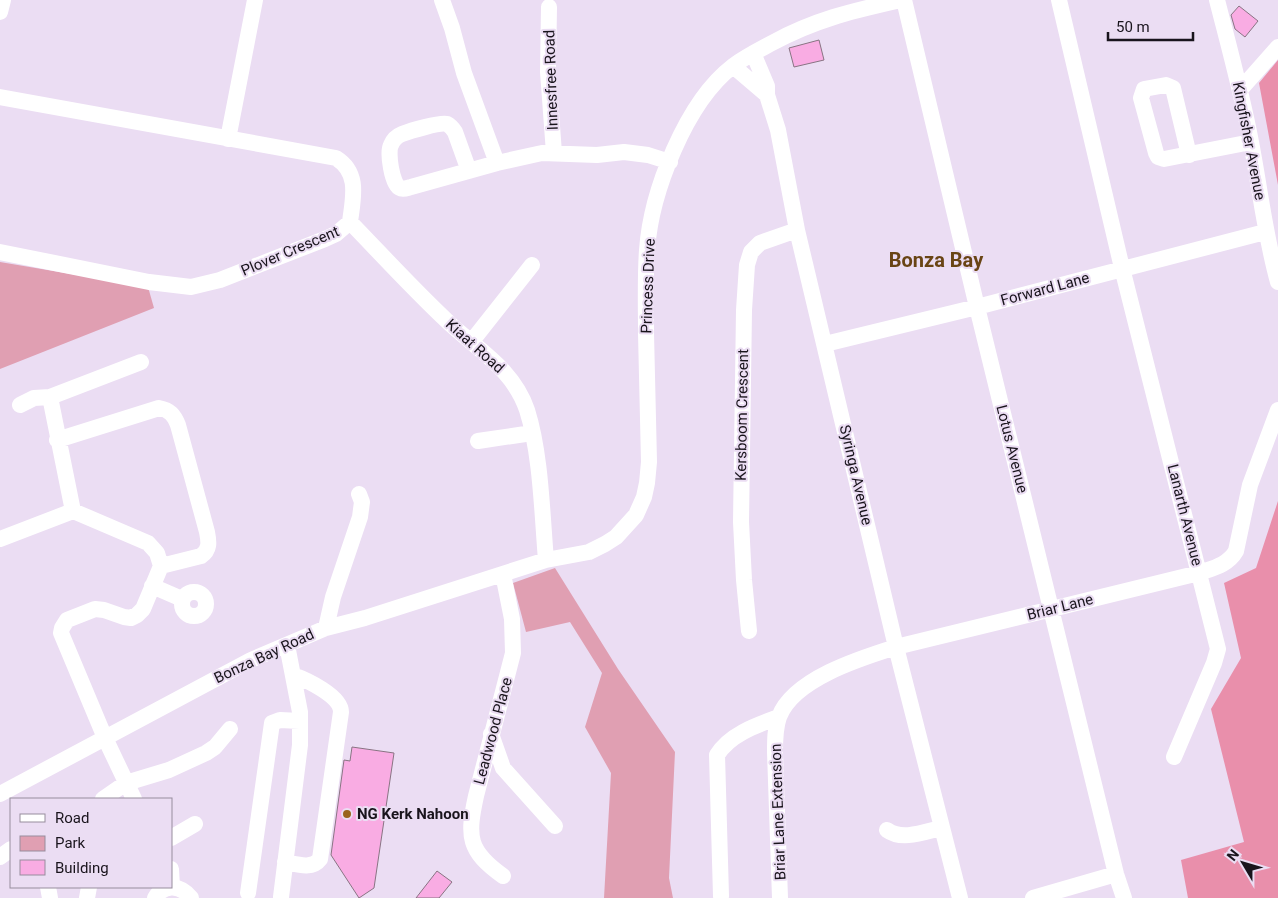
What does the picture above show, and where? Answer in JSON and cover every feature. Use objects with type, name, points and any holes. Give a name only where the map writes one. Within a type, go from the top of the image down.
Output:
[{"type":"street","points":[[0,12],[3,0]]},
{"type":"street","points":[[228,139],[255,0]]},
{"type":"street","points":[[442,0],[464,73],[497,163]]},
{"type":"street","name":"Princess Drive","points":[[546,560],[589,552],[616,537],[636,515],[644,497],[649,462],[647,248],[653,212],[670,162],[680,136],[697,106],[714,84],[733,66],[796,30],[819,21],[902,0]]},
{"type":"street","name":"Lotus Avenue","points":[[902,0],[1116,874],[1124,898]]},
{"type":"street","name":"Lanarth Avenue","points":[[1059,0],[1122,268],[1218,649],[1207,680],[1174,757]]},
{"type":"street","name":"Kingfisher Avenue","points":[[1217,0],[1240,90],[1251,142],[1265,232],[1278,282]]},
{"type":"street","name":"Innesfree Road","points":[[549,7],[548,72],[554,153]]},
{"type":"street","points":[[1240,90],[1278,47]]},
{"type":"street","name":"Syringa Avenue","points":[[753,53],[767,86],[767,95],[778,130],[797,230],[896,647],[960,898]]},
{"type":"street","points":[[733,66],[767,95]]},
{"type":"street","name":"Plover Crescent","points":[[0,97],[336,158],[344,164],[352,178],[350,222],[336,234],[220,280],[191,287],[149,282],[0,252]]},
{"type":"street","points":[[469,171],[455,132],[452,127],[446,124],[401,134],[395,139],[389,149],[394,182],[399,188],[404,189],[469,171],[497,163],[542,153],[589,155],[634,152],[648,154],[670,162]]},
{"type":"street","points":[[1189,155],[1251,142]]},
{"type":"street","name":"Kiaat Road","points":[[350,222],[448,322],[496,362],[512,382],[527,410],[532,433],[540,480],[546,560]]},
{"type":"street","name":"Kersboom Crescent","points":[[749,631],[741,522],[744,310],[747,265],[751,252],[760,243],[797,230]]},
{"type":"street","name":"Forward Lane","points":[[825,344],[977,307],[1265,232]]},
{"type":"street","points":[[472,342],[532,265]]},
{"type":"street","points":[[20,405],[34,398],[50,397],[141,362]]},
{"type":"street","points":[[50,397],[57,440],[73,511]]},
{"type":"street","points":[[57,440],[158,408],[168,410],[173,414],[178,425],[207,532],[208,544],[206,552],[201,556],[161,566]]},
{"type":"street","name":"Briar Lane","points":[[896,647],[1199,573],[1222,565],[1236,551],[1250,485],[1278,410]]},
{"type":"street","points":[[478,441],[532,433]]},
{"type":"street","points":[[326,628],[333,597],[360,517],[362,502],[359,494]]},
{"type":"street","points":[[0,539],[73,511],[148,544],[158,553],[161,566],[143,609],[136,615],[131,618],[124,618],[96,609],[67,620],[62,628],[62,639],[134,798]]},
{"type":"street","name":"Bonza Bay Road","points":[[0,794],[251,660],[326,628],[365,618],[546,560]]},
{"type":"street","name":"Leadwood Place","points":[[502,574],[512,619],[513,653],[491,734],[471,819],[470,834],[475,849],[486,864],[503,876]]},
{"type":"street","points":[[152,586],[182,599]]},
{"type":"street","points":[[281,897],[300,744],[300,712],[287,645]]},
{"type":"street","name":"Briar Lane Extension","points":[[780,898],[774,752],[779,717],[790,699],[826,674],[858,659],[896,647]]},
{"type":"street","points":[[285,862],[309,866],[316,864],[320,859],[341,712],[337,700],[309,682],[292,675]]},
{"type":"street","points":[[721,896],[717,755],[725,744],[745,731],[779,717]]},
{"type":"street","points":[[248,893],[272,723],[280,720],[300,721]]},
{"type":"street","points":[[105,798],[126,783],[175,768],[206,753],[215,747],[230,729]]},
{"type":"street","points":[[491,734],[503,768],[555,826]]},
{"type":"street","points":[[172,837],[195,824]]},
{"type":"street","points":[[887,830],[892,834],[908,835],[941,828]]},
{"type":"street","points":[[1033,898],[1116,874]]},
{"type":"street","points":[[172,887],[181,889],[191,898]]},
{"type":"street","points":[[155,898],[162,890],[169,888]]},
{"type":"green space","points":[[0,262],[148,287],[154,308],[0,369]]},
{"type":"green space","points":[[555,568],[618,669],[675,752],[669,878],[673,898],[604,898],[611,773],[585,727],[602,673],[570,622],[526,632],[513,583]]},
{"type":"shaded area","points":[[1278,60],[1278,185],[1259,83]]},
{"type":"shaded area","points":[[1278,501],[1278,898],[1188,898],[1181,860],[1244,842],[1211,709],[1241,658],[1224,583],[1256,568]]},
{"type":"building","points":[[1239,6],[1258,21],[1245,37],[1235,29],[1231,15]]},
{"type":"building","points":[[819,40],[824,60],[794,67],[789,48]]},
{"type":"building","points":[[352,747],[394,753],[374,888],[359,898],[331,855],[344,760],[350,761]]},
{"type":"building","points":[[437,871],[452,882],[439,898],[416,898]]},
{"type":"place","name":"NG Kerk Nahoon","points":[[347,814]]},
{"type":"district","name":"Bonza Bay","points":[[936,260]]}]
